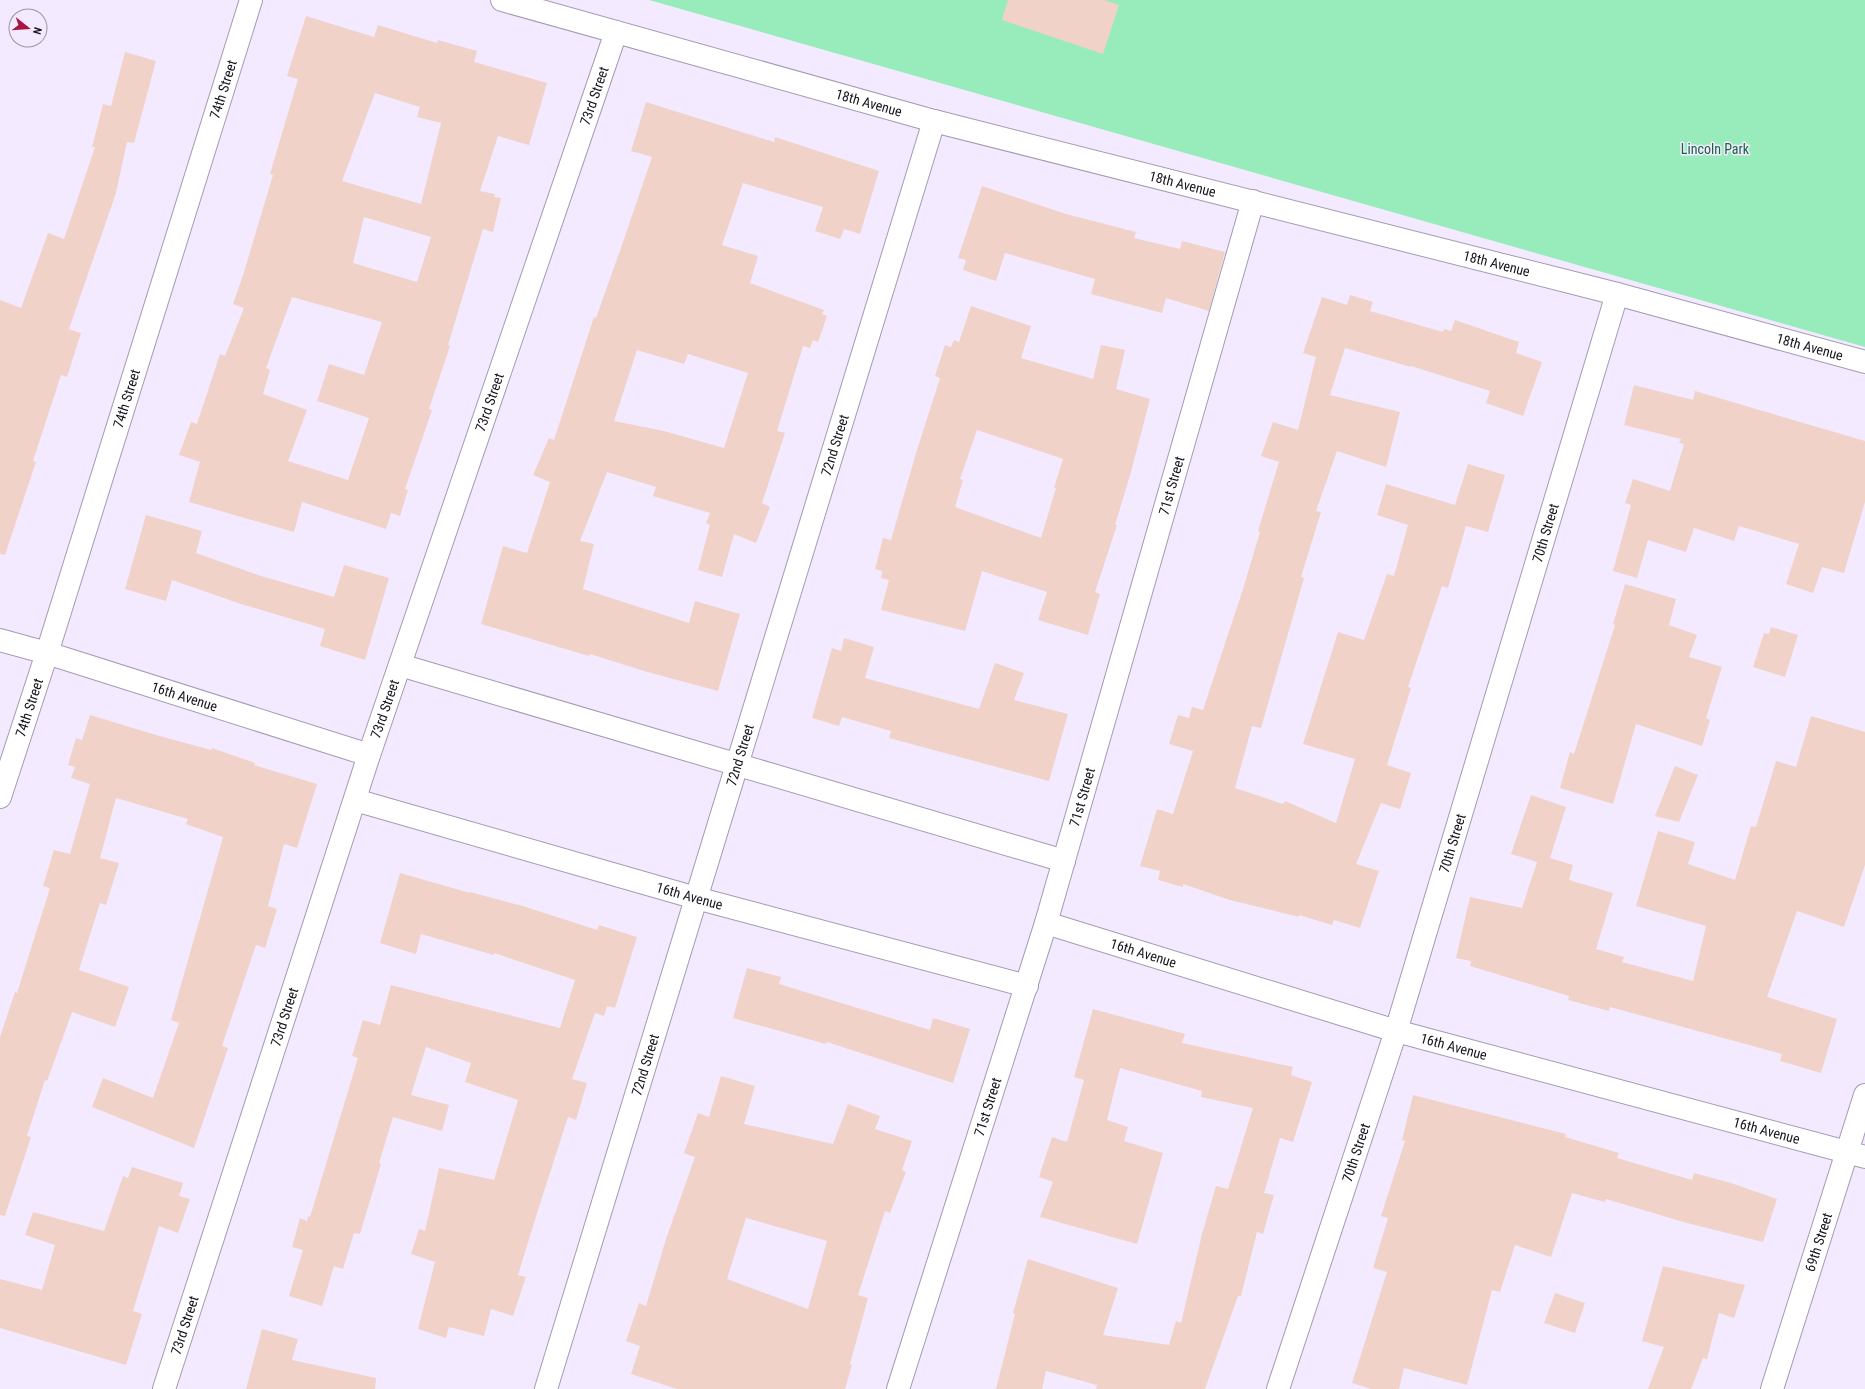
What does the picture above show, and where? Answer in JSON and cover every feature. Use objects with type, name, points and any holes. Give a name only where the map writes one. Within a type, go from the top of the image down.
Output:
[{"type":"street","name":"74th Street","points":[[0,797],[47,653],[251,0]]},
{"type":"street","name":"18th Avenue","points":[[502,0],[934,121],[1617,294],[1865,362]]},
{"type":"street","name":"73rd Street","points":[[164,1389],[369,755],[616,32]]},
{"type":"street","name":"72nd Street","points":[[546,1389],[934,121]]},
{"type":"street","name":"71st Street","points":[[898,1389],[1046,923],[1253,201]]},
{"type":"street","name":"70th Street","points":[[1278,1389],[1396,1031],[1617,294]]},
{"type":"street","name":"16th Avenue","points":[[0,640],[47,653],[369,755]]},
{"type":"street","points":[[400,665],[736,766],[1064,861]]},
{"type":"street","name":"16th Avenue","points":[[355,800],[696,898],[1027,986]]},
{"type":"street","name":"16th Avenue","points":[[1046,923],[1396,1031],[1856,1154]]},
{"type":"street","name":"69th Street","points":[[1772,1389],[1856,1154],[1865,1096]]},
{"type":"green space","name":"Lincoln Park","points":[[649,0],[1865,0],[1865,347]]},
{"type":"building","points":[[1008,0],[1104,0],[1119,5],[1103,54],[1002,20]]},
{"type":"building","points":[[306,16],[374,37],[378,25],[437,43],[438,40],[477,51],[474,62],[547,83],[529,145],[498,136],[480,191],[495,194],[494,197],[501,198],[493,232],[483,229],[448,345],[450,346],[429,409],[432,410],[405,489],[408,490],[400,516],[391,513],[386,529],[302,502],[294,532],[189,502],[200,462],[179,455],[191,422],[197,424],[220,354],[225,356],[244,308],[233,304],[273,175],[270,174],[298,79],[287,76]],"holes":[[[375,93],[420,107],[417,117],[441,123],[421,204],[342,181]],[[364,217],[431,237],[417,282],[353,263]],[[292,297],[382,322],[364,375],[329,364],[317,401],[369,418],[348,480],[288,461],[307,410],[263,394],[270,370],[266,368]]]},
{"type":"building","points":[[125,52],[156,61],[134,143],[127,142],[116,193],[69,329],[81,333],[67,377],[61,375],[33,461],[36,462],[5,555],[0,554],[0,300],[21,308],[48,233],[64,239],[95,147],[92,147],[103,104],[111,106]]},
{"type":"building","points":[[646,102],[774,142],[775,137],[879,171],[860,234],[844,229],[840,239],[815,231],[823,207],[743,183],[722,245],[758,256],[750,283],[824,310],[822,314],[827,316],[818,342],[813,340],[810,348],[803,346],[777,431],[785,433],[762,503],[770,507],[756,543],[734,534],[722,577],[698,570],[710,525],[706,523],[710,513],[653,496],[656,487],[607,472],[580,541],[594,544],[583,589],[689,623],[695,601],[740,614],[718,691],[644,671],[590,654],[589,656],[481,624],[503,546],[527,553],[550,482],[533,475],[549,438],[554,440],[594,317],[596,318],[652,157],[631,151]],"holes":[[[637,350],[684,364],[688,354],[748,373],[724,448],[664,431],[614,421]]]},
{"type":"building","points":[[982,186],[1066,214],[1136,232],[1134,238],[1180,249],[1182,241],[1225,252],[1209,311],[1166,298],[1162,313],[1091,294],[1095,279],[1005,253],[996,281],[963,270],[966,260],[958,258]]},
{"type":"building","points":[[1350,295],[1373,302],[1370,311],[1443,332],[1444,329],[1451,331],[1455,320],[1519,342],[1516,353],[1542,362],[1523,416],[1486,403],[1490,391],[1411,366],[1345,348],[1330,395],[1400,412],[1386,467],[1337,451],[1316,511],[1321,512],[1301,577],[1304,578],[1261,728],[1252,726],[1235,788],[1283,804],[1285,801],[1336,823],[1355,759],[1303,744],[1338,632],[1364,640],[1387,574],[1394,576],[1408,525],[1377,515],[1386,484],[1455,505],[1468,464],[1505,475],[1488,532],[1466,526],[1448,588],[1442,586],[1408,687],[1411,688],[1387,765],[1411,773],[1400,809],[1381,803],[1356,864],[1379,871],[1360,928],[1334,920],[1332,925],[1299,915],[1299,917],[1230,900],[1183,884],[1183,887],[1158,880],[1160,871],[1140,866],[1157,809],[1173,814],[1193,751],[1169,744],[1178,715],[1189,718],[1192,707],[1203,710],[1243,589],[1260,532],[1258,531],[1279,462],[1261,456],[1273,422],[1298,430],[1316,357],[1303,353],[1322,297],[1347,305]]},
{"type":"building","points":[[971,306],[1031,326],[1021,358],[1093,379],[1101,345],[1125,350],[1116,389],[1150,399],[1131,472],[1115,525],[1117,525],[1095,592],[1100,594],[1088,635],[1038,620],[1047,592],[982,571],[965,631],[881,610],[889,580],[881,578],[882,571],[875,569],[883,538],[891,540],[916,453],[940,378],[935,376],[945,345],[951,347],[954,340],[959,342]],"holes":[[[977,430],[1063,459],[1041,538],[955,507],[963,480],[960,479]]]},
{"type":"building","points":[[1634,385],[1693,400],[1695,391],[1865,441],[1865,502],[1844,573],[1822,567],[1813,593],[1786,584],[1799,544],[1739,526],[1734,541],[1694,528],[1686,552],[1648,540],[1637,578],[1613,571],[1631,505],[1625,503],[1633,479],[1670,491],[1684,444],[1679,443],[1681,439],[1624,425]]},
{"type":"building","points":[[146,515],[202,531],[196,553],[261,576],[334,597],[344,565],[389,578],[365,660],[320,646],[325,629],[241,604],[172,580],[166,601],[125,589]]},
{"type":"building","points":[[1625,584],[1676,599],[1669,625],[1697,635],[1689,657],[1722,667],[1706,718],[1710,720],[1702,746],[1636,724],[1613,804],[1560,788],[1570,752],[1574,754],[1615,625],[1613,624]]},
{"type":"building","points":[[1771,627],[1798,635],[1785,677],[1753,667],[1764,633],[1769,634]]},
{"type":"building","points":[[844,638],[874,647],[865,678],[979,709],[995,663],[1024,673],[1014,700],[1068,714],[1049,781],[889,738],[891,731],[842,717],[839,726],[812,718],[832,648],[841,651]]},
{"type":"building","points":[[90,715],[211,750],[212,748],[255,763],[254,765],[317,784],[297,848],[284,844],[268,906],[277,909],[265,948],[256,945],[222,1046],[228,1048],[194,1148],[92,1107],[103,1078],[153,1098],[179,1023],[171,1020],[223,837],[186,824],[188,819],[116,798],[100,858],[119,863],[106,905],[100,903],[79,970],[129,987],[115,1027],[72,1012],[47,1081],[45,1080],[27,1136],[31,1137],[5,1216],[0,1215],[0,1037],[15,992],[17,993],[50,888],[43,886],[54,850],[70,854],[90,784],[71,778],[75,767],[68,765],[76,738],[82,740]]},
{"type":"building","points":[[1811,716],[1865,732],[1865,865],[1844,927],[1797,911],[1767,997],[1837,1019],[1821,1073],[1780,1061],[1782,1054],[1610,1007],[1609,1011],[1568,1000],[1569,996],[1470,966],[1471,961],[1456,958],[1470,897],[1522,908],[1537,862],[1511,854],[1531,795],[1566,807],[1550,858],[1573,865],[1569,880],[1613,893],[1596,949],[1624,957],[1622,962],[1693,981],[1706,926],[1636,906],[1658,831],[1695,842],[1688,864],[1735,880],[1751,826],[1756,827],[1776,761],[1796,767]]},
{"type":"building","points":[[1675,766],[1698,775],[1679,822],[1655,816]]},
{"type":"building","points":[[400,873],[526,907],[597,930],[599,925],[637,937],[615,1008],[607,1006],[604,1016],[595,1013],[572,1079],[587,1083],[576,1120],[568,1117],[538,1210],[518,1275],[526,1277],[513,1316],[491,1309],[484,1336],[449,1327],[446,1338],[418,1329],[435,1262],[411,1254],[419,1229],[425,1231],[439,1168],[494,1180],[518,1100],[465,1082],[471,1063],[426,1047],[411,1095],[449,1105],[442,1131],[393,1117],[379,1163],[381,1164],[360,1234],[354,1233],[343,1269],[334,1266],[322,1306],[289,1296],[303,1250],[292,1247],[300,1218],[307,1221],[308,1216],[310,1217],[358,1058],[352,1056],[363,1020],[380,1025],[391,985],[560,1028],[575,980],[494,953],[494,955],[421,934],[416,954],[380,943]]},
{"type":"building","points":[[747,968],[781,977],[779,984],[930,1030],[933,1018],[970,1029],[953,1083],[827,1042],[826,1044],[733,1018]]},
{"type":"building","points":[[1093,1009],[1185,1034],[1182,1043],[1293,1067],[1291,1075],[1312,1082],[1293,1142],[1280,1138],[1264,1193],[1274,1195],[1263,1234],[1257,1232],[1241,1296],[1238,1296],[1205,1389],[1096,1389],[1097,1385],[1046,1371],[1042,1389],[996,1389],[1015,1314],[1013,1313],[1028,1259],[1118,1288],[1103,1335],[1169,1345],[1176,1321],[1181,1323],[1202,1234],[1216,1186],[1228,1189],[1253,1108],[1201,1097],[1202,1091],[1120,1068],[1107,1120],[1128,1127],[1124,1141],[1163,1153],[1137,1244],[1040,1217],[1053,1182],[1039,1177],[1052,1137],[1067,1142],[1084,1080],[1074,1077]]},
{"type":"building","points":[[721,1076],[755,1086],[744,1124],[833,1144],[848,1104],[880,1116],[875,1129],[912,1141],[902,1170],[906,1172],[890,1213],[885,1211],[858,1295],[868,1298],[850,1364],[852,1365],[845,1389],[677,1389],[631,1374],[640,1346],[626,1341],[639,1303],[646,1306],[666,1239],[695,1157],[684,1153],[698,1113],[709,1117]],"holes":[[[746,1218],[827,1241],[808,1309],[727,1279]]]},
{"type":"building","points":[[1413,1095],[1566,1134],[1565,1137],[1619,1153],[1617,1158],[1692,1180],[1694,1173],[1731,1183],[1777,1199],[1763,1242],[1687,1223],[1606,1199],[1605,1202],[1572,1193],[1551,1257],[1515,1245],[1500,1292],[1492,1290],[1467,1385],[1404,1368],[1399,1389],[1371,1389],[1352,1383],[1387,1272],[1373,1268],[1388,1218],[1381,1216],[1405,1141],[1402,1140]]},
{"type":"building","points":[[132,1167],[183,1183],[179,1196],[190,1199],[178,1233],[159,1226],[133,1311],[142,1314],[126,1365],[0,1328],[0,1279],[42,1290],[55,1245],[25,1235],[33,1212],[104,1231],[123,1176],[128,1178]]},
{"type":"building","points":[[1663,1266],[1745,1285],[1734,1318],[1719,1313],[1707,1359],[1703,1358],[1691,1389],[1648,1389],[1664,1347],[1642,1341]]},
{"type":"building","points":[[1555,1293],[1585,1303],[1575,1333],[1544,1323]]},
{"type":"building","points":[[262,1329],[298,1339],[292,1360],[376,1378],[375,1389],[246,1389]]}]
